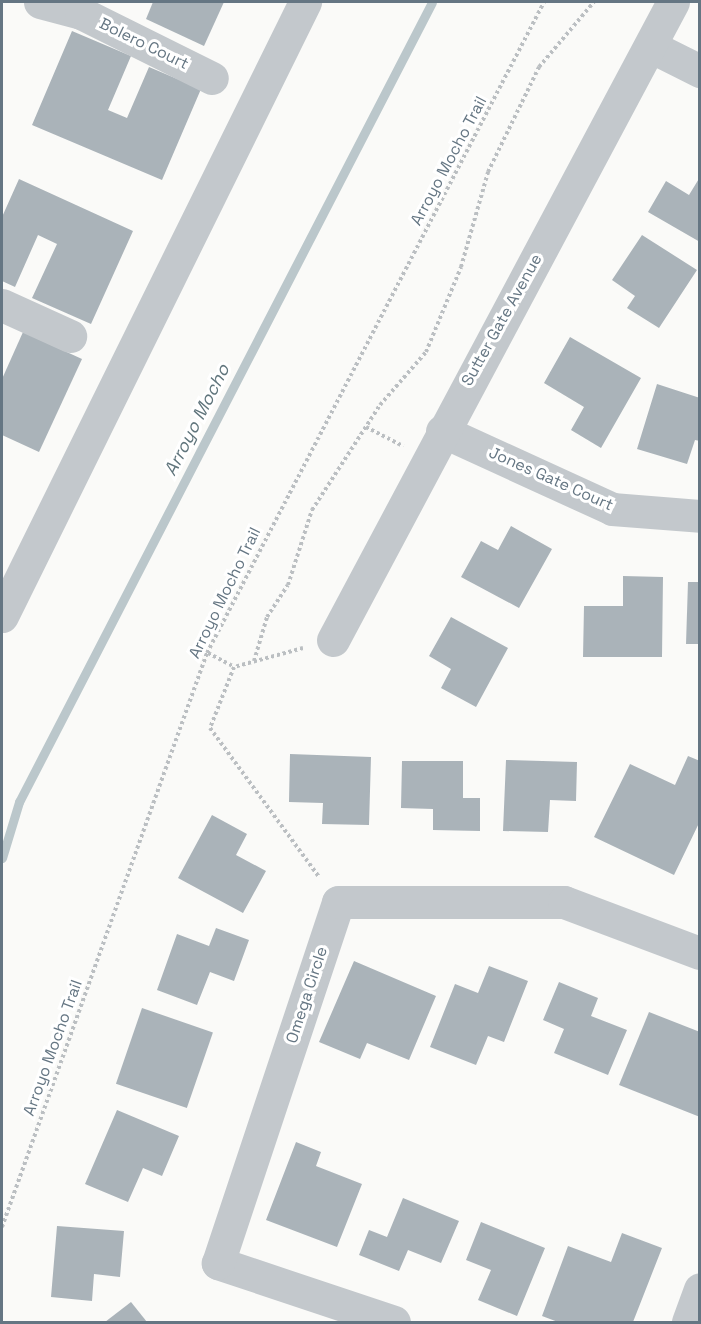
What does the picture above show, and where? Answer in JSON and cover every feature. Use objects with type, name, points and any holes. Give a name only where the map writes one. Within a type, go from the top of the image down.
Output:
[{"type":"street","name":"Bolero Court","points":[[40,2],[81,13],[212,78]]},
{"type":"street","points":[[2,616],[305,2]]},
{"type":"street","name":"Sutter Gate Avenue","points":[[333,640],[434,445],[652,47],[673,2]]},
{"type":"street","points":[[652,47],[699,71]]},
{"type":"street","points":[[2,305],[70,336]]},
{"type":"street","name":"Jones Gate Court","points":[[434,445],[612,509],[699,516]]},
{"type":"street","points":[[338,902],[564,902],[699,953]]},
{"type":"street","name":"Omega Circle","points":[[338,902],[218,1263],[394,1323]]},
{"type":"street","points":[[688,1323],[699,1289]]},
{"type":"path","name":"Arroyo Mocho Trail","points":[[2,1227],[207,653],[544,2]]},
{"type":"path","points":[[254,661],[267,617],[288,585],[312,510],[366,426],[426,352],[462,267],[488,172],[539,67],[594,2]]},
{"type":"path","points":[[366,426],[434,445]]},
{"type":"path","points":[[207,653],[234,667],[333,640]]},
{"type":"path","points":[[234,667],[210,728],[338,902]]},
{"type":"building","points":[[153,2],[224,2],[204,46],[146,19]]},
{"type":"building","points":[[72,31],[131,56],[108,110],[127,118],[149,67],[201,89],[162,180],[32,125]]},
{"type":"building","points":[[700,177],[700,242],[648,212],[666,181],[689,195]]},
{"type":"building","points":[[19,179],[133,231],[91,324],[32,298],[57,244],[38,235],[15,287],[2,281],[2,217]]},
{"type":"building","points":[[642,235],[697,270],[659,328],[627,308],[635,296],[612,280]]},
{"type":"building","points":[[23,332],[82,359],[39,452],[2,435],[2,379]]},
{"type":"building","points":[[570,337],[641,378],[601,448],[571,430],[584,407],[544,383]]},
{"type":"building","points":[[657,384],[700,398],[700,441],[695,440],[687,464],[637,449]]},
{"type":"building","points":[[511,526],[552,549],[519,608],[461,577],[481,541],[498,550]]},
{"type":"building","points":[[623,576],[663,577],[662,657],[583,657],[584,606],[623,606]]},
{"type":"building","points":[[688,582],[700,582],[700,644],[686,644]]},
{"type":"building","points":[[451,617],[508,648],[476,707],[441,688],[451,669],[429,656]]},
{"type":"building","points":[[290,754],[371,757],[369,825],[322,824],[323,803],[289,802]]},
{"type":"building","points":[[688,756],[700,761],[700,821],[674,875],[594,837],[630,764],[675,785]]},
{"type":"building","points":[[506,760],[577,762],[576,801],[550,800],[548,832],[503,831]]},
{"type":"building","points":[[402,761],[463,761],[463,798],[480,798],[480,831],[433,830],[433,809],[401,808]]},
{"type":"building","points":[[212,815],[247,834],[236,855],[266,871],[243,913],[178,878]]},
{"type":"building","points":[[216,928],[249,940],[234,981],[210,972],[197,1005],[157,990],[177,934],[209,946]]},
{"type":"building","points":[[354,961],[436,996],[409,1060],[367,1043],[360,1059],[319,1042]]},
{"type":"building","points":[[489,966],[528,981],[504,1042],[488,1036],[476,1065],[430,1047],[455,984],[478,993]]},
{"type":"building","points":[[559,982],[598,998],[591,1016],[627,1030],[608,1075],[554,1053],[564,1029],[543,1020]]},
{"type":"building","points":[[142,1008],[213,1032],[187,1108],[116,1084]]},
{"type":"building","points":[[649,1012],[700,1032],[700,1117],[619,1085]]},
{"type":"building","points":[[117,1110],[179,1136],[162,1176],[143,1168],[128,1202],[85,1184]]},
{"type":"building","points":[[296,1142],[321,1152],[316,1166],[362,1184],[337,1247],[266,1220]]},
{"type":"building","points":[[403,1198],[459,1221],[441,1263],[408,1250],[399,1271],[359,1255],[369,1230],[387,1237]]},
{"type":"building","points":[[481,1222],[545,1248],[517,1316],[478,1300],[491,1270],[466,1260]]},
{"type":"building","points":[[57,1226],[124,1231],[120,1277],[94,1274],[92,1301],[51,1297]]},
{"type":"building","points":[[622,1233],[662,1248],[633,1322],[558,1322],[542,1316],[568,1246],[611,1262]]},
{"type":"building","points":[[131,1302],[147,1322],[105,1322]]},
{"type":"waterway","name":"Arroyo Mocho","points":[[2,858],[19,802],[432,2]]}]
